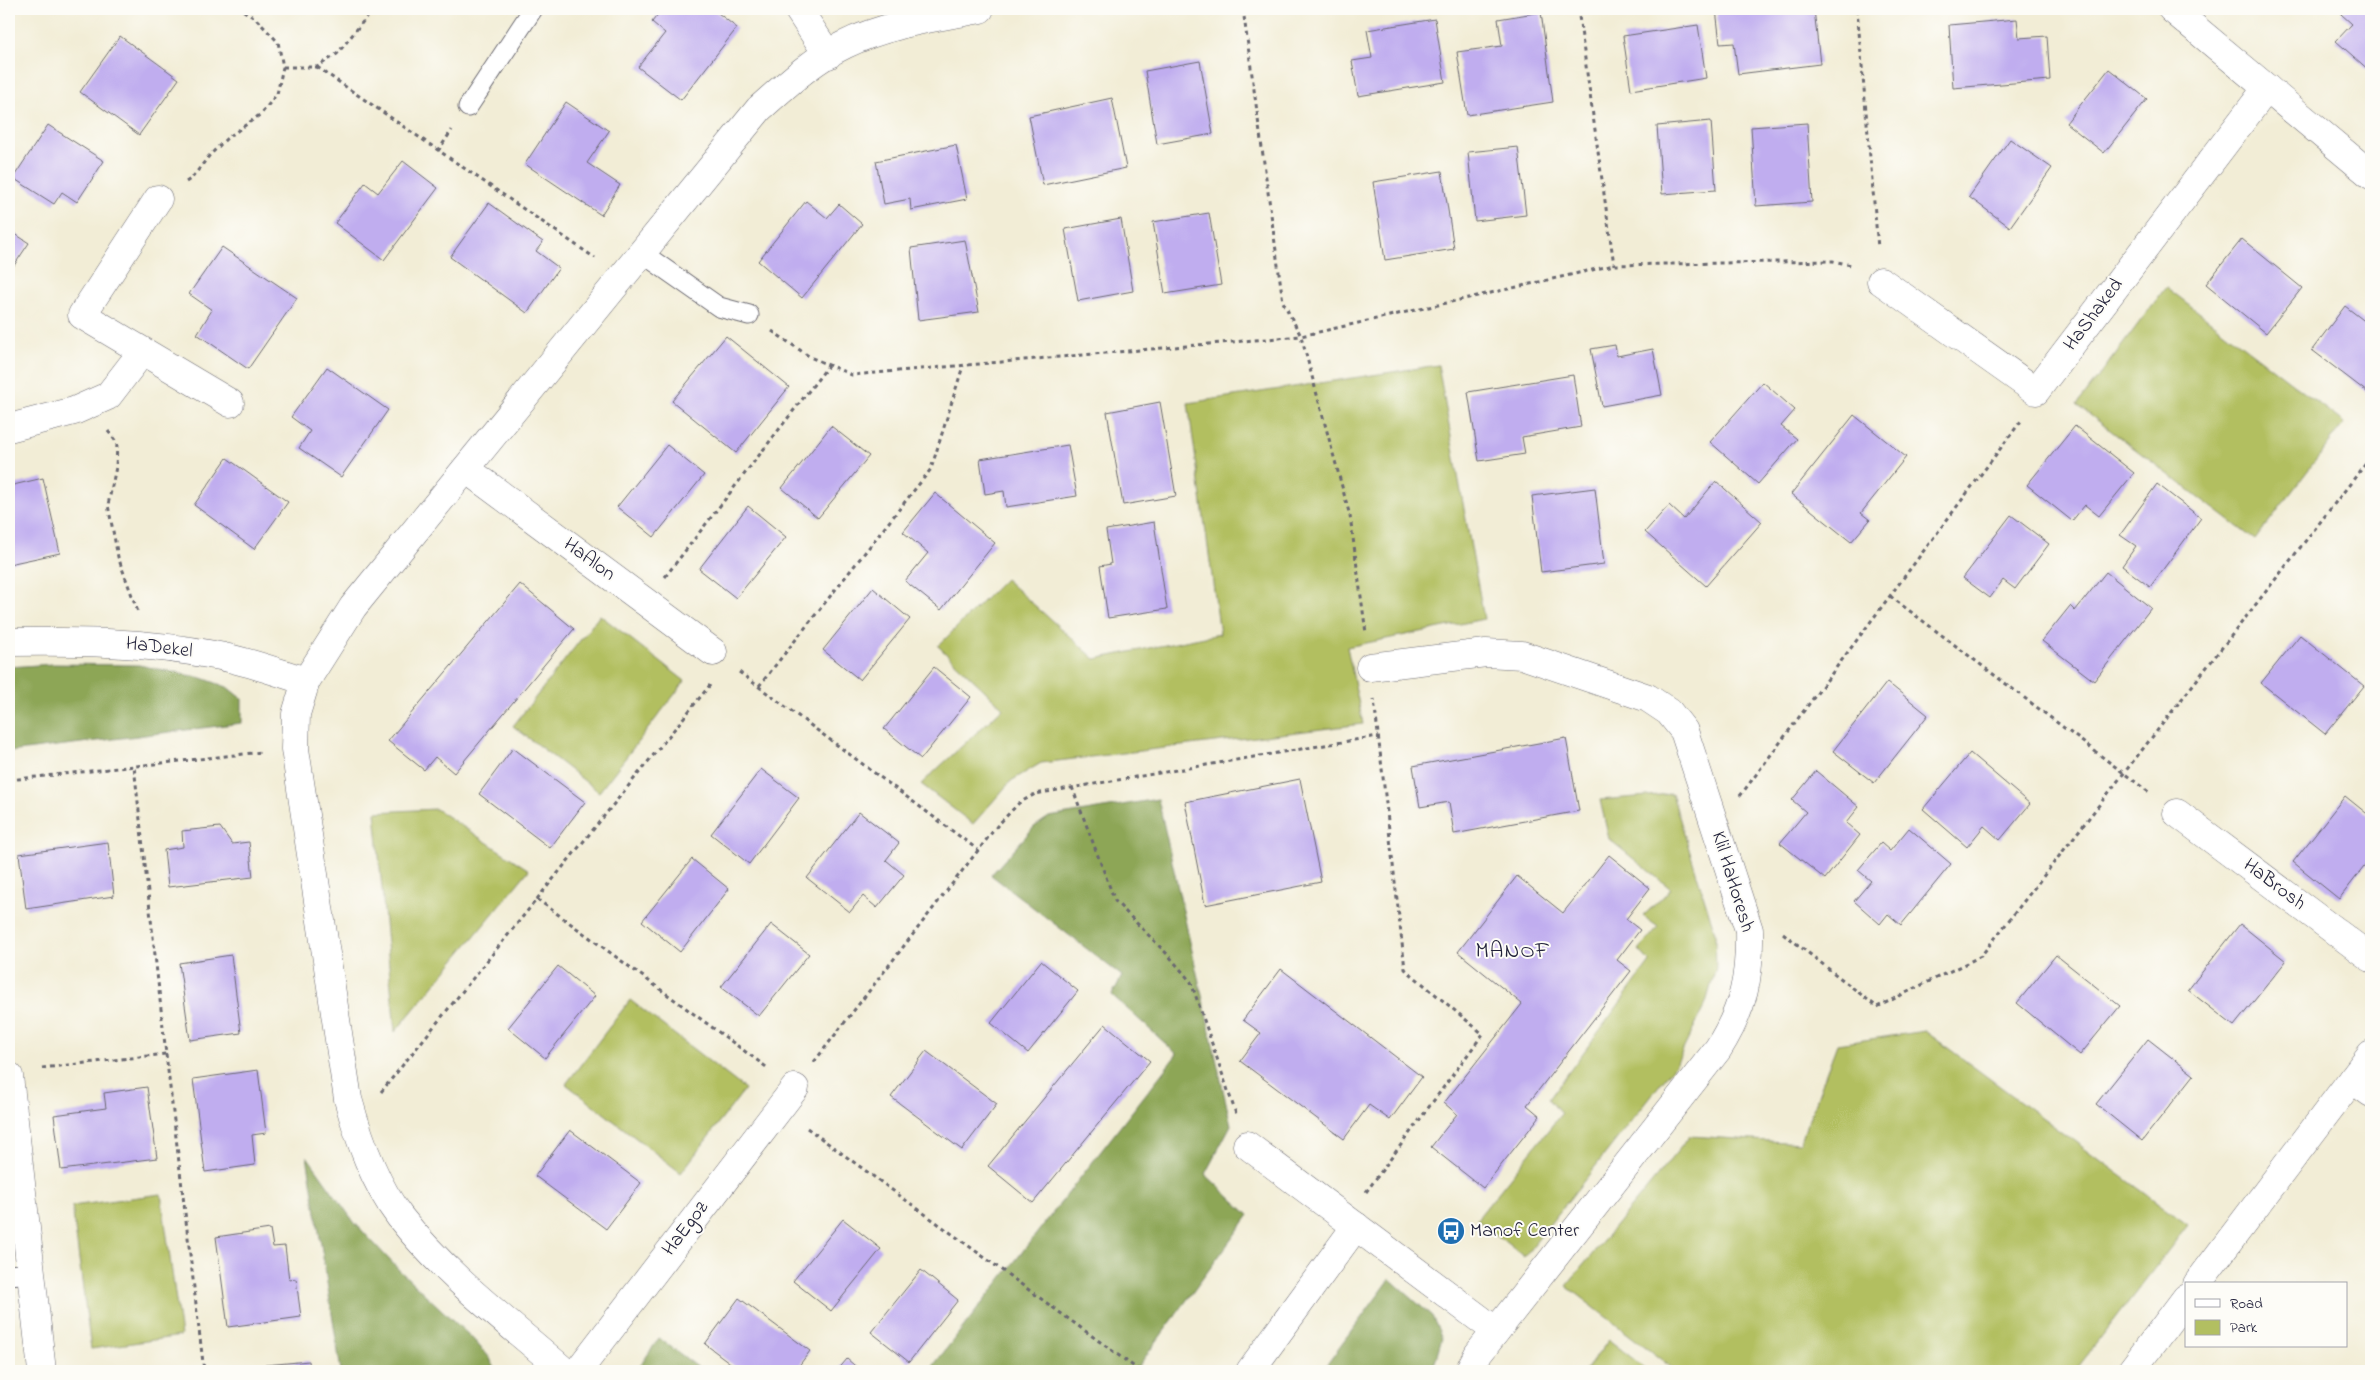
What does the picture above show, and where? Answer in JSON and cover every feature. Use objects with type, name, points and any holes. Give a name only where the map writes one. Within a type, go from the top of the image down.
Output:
[{"type":"street","points":[[798,9],[828,55]]},
{"type":"street","points":[[564,1371],[448,1270],[400,1216],[376,1175],[355,1124],[348,1099],[294,749],[296,714],[306,681],[353,607],[759,110],[788,83],[842,45],[873,33],[980,9]]},
{"type":"street","points":[[2172,9],[2371,175]]},
{"type":"street","name":"HaShaked","points":[[1881,281],[2036,391],[2267,88]]},
{"type":"street","points":[[158,199],[82,315],[230,403]]},
{"type":"street","points":[[9,428],[74,411],[108,396],[142,352]]},
{"type":"street","name":"HaAlon","points":[[466,469],[720,658]]},
{"type":"street","name":"HaDekel","points":[[9,642],[84,641],[149,645],[217,655],[306,681]]},
{"type":"street","name":"Klil HaHoresh","points":[[1370,666],[1486,653],[1522,655],[1648,698],[1669,712],[1684,731],[1749,930],[1750,961],[1744,997],[1733,1025],[1718,1049],[1478,1354],[1469,1371]]},
{"type":"street","name":"HaBrosh","points":[[2177,813],[2371,958]]},
{"type":"street","points":[[2199,1282],[2362,1086],[2371,1054]]},
{"type":"street","points":[[9,1076],[20,1274],[42,1371]]},
{"type":"street","name":"HaEgoz","points":[[578,1371],[787,1097]]},
{"type":"street","points":[[1247,1145],[1496,1331]]},
{"type":"street","points":[[1250,1371],[1351,1222]]},
{"type":"street","points":[[2131,1371],[2185,1299]]},
{"type":"lane","points":[[468,107],[533,9]]},
{"type":"lane","points":[[642,253],[719,307],[749,315]]},
{"type":"path","points":[[158,199],[192,178],[209,156],[226,139],[261,114],[277,94],[283,67],[278,42],[256,19],[241,9]]},
{"type":"path","points":[[283,67],[317,67],[337,54],[373,9]]},
{"type":"path","points":[[1243,9],[1283,302],[1300,336],[1350,516],[1370,666],[1405,969],[1483,1034],[1351,1222]]},
{"type":"path","points":[[1578,9],[1614,265]]},
{"type":"path","points":[[1857,9],[1881,281]]},
{"type":"path","points":[[317,67],[622,277]]},
{"type":"path","points":[[749,315],[810,357],[852,375],[1300,336],[1614,265],[1833,261],[1852,266],[1881,281]]},
{"type":"path","points":[[646,602],[828,366]]},
{"type":"path","points":[[759,686],[931,469],[963,366]]},
{"type":"path","points":[[88,404],[117,443],[116,467],[108,506],[118,557],[149,645]]},
{"type":"path","points":[[1716,828],[2023,418]]},
{"type":"path","points":[[1739,900],[1877,1007],[1981,956],[2371,457]]},
{"type":"path","points":[[1890,596],[2177,813]]},
{"type":"path","points":[[355,1124],[537,899],[720,658],[978,850]]},
{"type":"path","points":[[787,1097],[978,850],[1019,803],[1035,794],[1072,787],[1378,736]]},
{"type":"path","points":[[9,780],[294,749]]},
{"type":"path","points":[[134,766],[204,1371]]},
{"type":"path","points":[[1072,787],[1115,901],[1169,956],[1191,982],[1247,1145]]},
{"type":"path","points":[[537,899],[787,1097],[1140,1371]]},
{"type":"path","points":[[38,1069],[166,1054]]},
{"type":"green space","points":[[2166,287],[2344,423],[2255,540],[2077,405]]},
{"type":"green space","points":[[1438,365],[1484,619],[1347,647],[1363,724],[1041,763],[1011,781],[973,824],[921,784],[1003,708],[938,646],[1005,579],[1095,659],[1220,634],[1188,403]]},
{"type":"green space","points":[[600,615],[685,681],[599,792],[513,726]]},
{"type":"green space","points":[[52,664],[139,665],[202,678],[227,687],[242,699],[242,723],[9,752],[9,667]]},
{"type":"green space","points":[[1672,794],[1715,933],[1716,968],[1706,1003],[1676,1064],[1524,1257],[1477,1219],[1561,1114],[1549,1099],[1650,962],[1639,950],[1658,927],[1643,916],[1671,889],[1609,839],[1600,800]]},
{"type":"green space","points":[[1158,799],[1231,1125],[1205,1174],[1249,1215],[1135,1371],[929,1371],[1177,1054],[1112,995],[1122,976],[991,875],[1034,827],[1049,817]]},
{"type":"green space","points":[[436,809],[529,870],[395,1032],[375,812]]},
{"type":"green space","points":[[630,1000],[745,1089],[681,1173],[566,1084]]},
{"type":"green space","points":[[1925,1031],[2188,1225],[2075,1371],[1676,1371],[1566,1286],[1690,1136],[1800,1143],[1837,1044]]},
{"type":"green space","points":[[307,1156],[354,1222],[399,1270],[472,1338],[490,1358],[495,1371],[341,1371]]},
{"type":"green space","points":[[161,1194],[181,1336],[91,1349],[72,1206]]},
{"type":"green space","points":[[1390,1279],[1432,1316],[1442,1338],[1435,1362],[1429,1371],[1322,1371]]},
{"type":"green space","points":[[659,1338],[703,1371],[638,1371]]},
{"type":"green space","points":[[1609,1340],[1649,1371],[1585,1371]]},
{"type":"building","points":[[662,9],[713,9],[737,28],[681,100],[638,67],[665,33],[652,22]]},
{"type":"building","points":[[1716,9],[1814,9],[1820,64],[1738,74],[1734,43],[1720,44]]},
{"type":"building","points":[[2346,9],[2371,9],[2371,72],[2336,41],[2352,24],[2341,14]]},
{"type":"building","points":[[1541,12],[1553,102],[1467,115],[1457,52],[1502,46],[1498,19]]},
{"type":"building","points":[[1435,19],[1445,82],[1358,96],[1352,61],[1372,58],[1367,30]]},
{"type":"building","points":[[2017,19],[2019,38],[2047,36],[2050,80],[1953,88],[1949,25]]},
{"type":"building","points":[[1698,25],[1706,78],[1631,90],[1623,36]]},
{"type":"building","points":[[120,36],[179,79],[139,135],[80,92]]},
{"type":"building","points":[[1200,61],[1213,134],[1157,144],[1145,71]]},
{"type":"building","points":[[2109,69],[2147,99],[2104,153],[2066,123]]},
{"type":"building","points":[[1112,98],[1126,168],[1043,185],[1029,116]]},
{"type":"building","points":[[566,102],[609,131],[587,163],[620,185],[601,215],[525,164]]},
{"type":"building","points":[[1711,121],[1716,190],[1662,194],[1657,126]]},
{"type":"building","points":[[1807,123],[1812,202],[1756,206],[1751,127]]},
{"type":"building","points":[[48,125],[104,161],[77,202],[62,192],[54,204],[13,178]]},
{"type":"building","points":[[2010,139],[2052,168],[2010,227],[1969,197]]},
{"type":"building","points":[[956,145],[967,199],[911,210],[910,199],[884,204],[876,161]]},
{"type":"building","points":[[1518,147],[1526,215],[1475,221],[1468,152]]},
{"type":"building","points":[[403,161],[438,188],[384,260],[335,223],[365,183],[378,193]]},
{"type":"building","points":[[1442,171],[1454,249],[1385,260],[1373,182]]},
{"type":"building","points":[[806,201],[827,218],[839,204],[862,224],[802,298],[758,261]]},
{"type":"building","points":[[489,203],[543,242],[536,251],[559,268],[527,313],[450,257]]},
{"type":"building","points":[[1209,213],[1221,285],[1165,294],[1153,222]]},
{"type":"building","points":[[1121,219],[1133,291],[1078,301],[1065,229]]},
{"type":"building","points":[[9,230],[29,243],[9,273]]},
{"type":"building","points":[[2242,239],[2302,288],[2266,333],[2206,284]]},
{"type":"building","points":[[965,240],[979,312],[918,320],[911,248]]},
{"type":"building","points":[[222,247],[297,298],[248,369],[197,334],[212,310],[189,294]]},
{"type":"building","points":[[2345,306],[2371,326],[2371,395],[2312,350]]},
{"type":"building","points":[[726,336],[789,387],[736,453],[672,401]]},
{"type":"building","points":[[1615,345],[1617,356],[1653,349],[1662,395],[1602,406],[1591,349]]},
{"type":"building","points":[[327,367],[388,410],[341,477],[299,448],[310,431],[291,417]]},
{"type":"building","points":[[1573,375],[1581,427],[1522,437],[1525,454],[1479,461],[1468,392]]},
{"type":"building","points":[[1763,382],[1795,410],[1781,426],[1797,439],[1758,484],[1710,442]]},
{"type":"building","points":[[1160,402],[1176,496],[1123,505],[1107,412]]},
{"type":"building","points":[[1854,415],[1906,457],[1861,513],[1870,520],[1851,542],[1791,494]]},
{"type":"building","points":[[831,426],[869,456],[818,518],[782,488]]},
{"type":"building","points":[[2075,426],[2134,473],[2099,516],[2085,505],[2072,521],[2027,485]]},
{"type":"building","points":[[667,445],[704,475],[654,537],[617,507]]},
{"type":"building","points":[[1068,445],[1077,496],[1006,507],[1004,491],[985,494],[980,459]]},
{"type":"building","points":[[227,458],[288,502],[254,549],[194,505]]},
{"type":"building","points":[[43,478],[60,553],[9,564],[9,486]]},
{"type":"building","points":[[1716,481],[1762,522],[1706,586],[1645,532],[1669,505],[1684,519]]},
{"type":"building","points":[[2157,484],[2201,518],[2150,587],[2122,566],[2136,546],[2120,535]]},
{"type":"building","points":[[1595,488],[1604,564],[1541,572],[1532,496]]},
{"type":"building","points":[[935,493],[995,543],[941,610],[905,581],[928,553],[903,532]]},
{"type":"building","points":[[748,506],[786,537],[736,598],[699,569]]},
{"type":"building","points":[[2011,515],[2049,544],[2015,589],[2003,580],[1990,598],[1963,578]]},
{"type":"building","points":[[1154,522],[1167,609],[1108,618],[1100,566],[1111,564],[1106,530]]},
{"type":"building","points":[[2106,572],[2151,608],[2094,681],[2042,641],[2070,606],[2075,611]]},
{"type":"building","points":[[520,584],[574,629],[454,773],[435,757],[424,770],[388,741]]},
{"type":"building","points":[[873,588],[910,619],[860,680],[823,650]]},
{"type":"building","points":[[2300,635],[2364,686],[2325,734],[2261,683]]},
{"type":"building","points":[[934,667],[971,697],[921,759],[884,729]]},
{"type":"building","points":[[1887,682],[1928,715],[1874,783],[1833,751]]},
{"type":"building","points":[[1566,738],[1579,811],[1454,834],[1449,802],[1420,807],[1413,766]]},
{"type":"building","points":[[513,748],[585,802],[550,848],[479,794]]},
{"type":"building","points":[[1970,753],[2030,804],[2000,840],[1984,826],[1967,847],[1923,809]]},
{"type":"building","points":[[761,769],[799,798],[749,864],[711,834]]},
{"type":"building","points":[[1816,771],[1859,807],[1846,823],[1860,835],[1825,879],[1780,843],[1806,812],[1792,800]]},
{"type":"building","points":[[1300,779],[1321,882],[1205,905],[1185,802]]},
{"type":"building","points":[[2345,796],[2371,817],[2371,858],[2339,899],[2293,862]]},
{"type":"building","points":[[859,812],[899,843],[886,860],[904,875],[877,908],[863,896],[850,912],[807,878]]},
{"type":"building","points":[[220,827],[232,844],[249,842],[253,877],[168,887],[164,850],[183,847],[182,831]]},
{"type":"building","points":[[1909,828],[1951,864],[1901,925],[1888,914],[1880,924],[1854,901],[1871,881],[1858,870],[1881,843],[1890,851]]},
{"type":"building","points":[[108,842],[114,896],[26,909],[19,854]]},
{"type":"building","points":[[1609,855],[1650,888],[1626,919],[1640,930],[1617,960],[1631,971],[1527,1105],[1540,1116],[1483,1188],[1431,1147],[1457,1114],[1444,1103],[1522,1004],[1458,952],[1517,876],[1563,913]]},
{"type":"building","points":[[692,859],[729,889],[680,952],[642,921]]},
{"type":"building","points":[[771,924],[809,954],[759,1016],[721,987]]},
{"type":"building","points":[[2240,924],[2286,961],[2234,1026],[2188,990]]},
{"type":"building","points":[[231,955],[241,1033],[190,1040],[179,963]]},
{"type":"building","points":[[2056,955],[2120,1006],[2080,1055],[2017,1003]]},
{"type":"building","points":[[1041,961],[1078,991],[1028,1053],[991,1023]]},
{"type":"building","points":[[558,966],[595,996],[545,1058],[508,1028]]},
{"type":"building","points":[[1281,969],[1422,1077],[1390,1120],[1369,1105],[1344,1139],[1240,1061],[1261,1033],[1243,1020]]},
{"type":"building","points":[[1105,1024],[1150,1061],[1033,1203],[988,1166]]},
{"type":"building","points":[[2148,1039],[2194,1075],[2142,1141],[2096,1104]]},
{"type":"building","points":[[926,1051],[997,1104],[962,1150],[891,1097]]},
{"type":"building","points":[[258,1070],[266,1133],[252,1135],[255,1165],[205,1172],[193,1079]]},
{"type":"building","points":[[147,1087],[157,1158],[61,1170],[54,1115],[106,1108],[104,1093]]},
{"type":"building","points":[[570,1130],[641,1183],[606,1229],[535,1176]]},
{"type":"building","points":[[843,1219],[881,1249],[831,1311],[793,1281]]},
{"type":"building","points":[[270,1229],[273,1247],[285,1246],[289,1280],[296,1279],[301,1317],[228,1327],[216,1237]]},
{"type":"building","points":[[921,1270],[958,1300],[909,1362],[871,1332]]},
{"type":"building","points":[[739,1298],[810,1351],[795,1371],[741,1371],[705,1344]]},
{"type":"building","points":[[847,1359],[861,1371],[837,1371]]},
{"type":"building","points":[[309,1361],[310,1371],[245,1371],[244,1367]]},
{"type":"place","name":"Manof Center","points":[[1451,1231]]},
{"type":"district","name":"MANOF","points":[[1513,952]]}]
